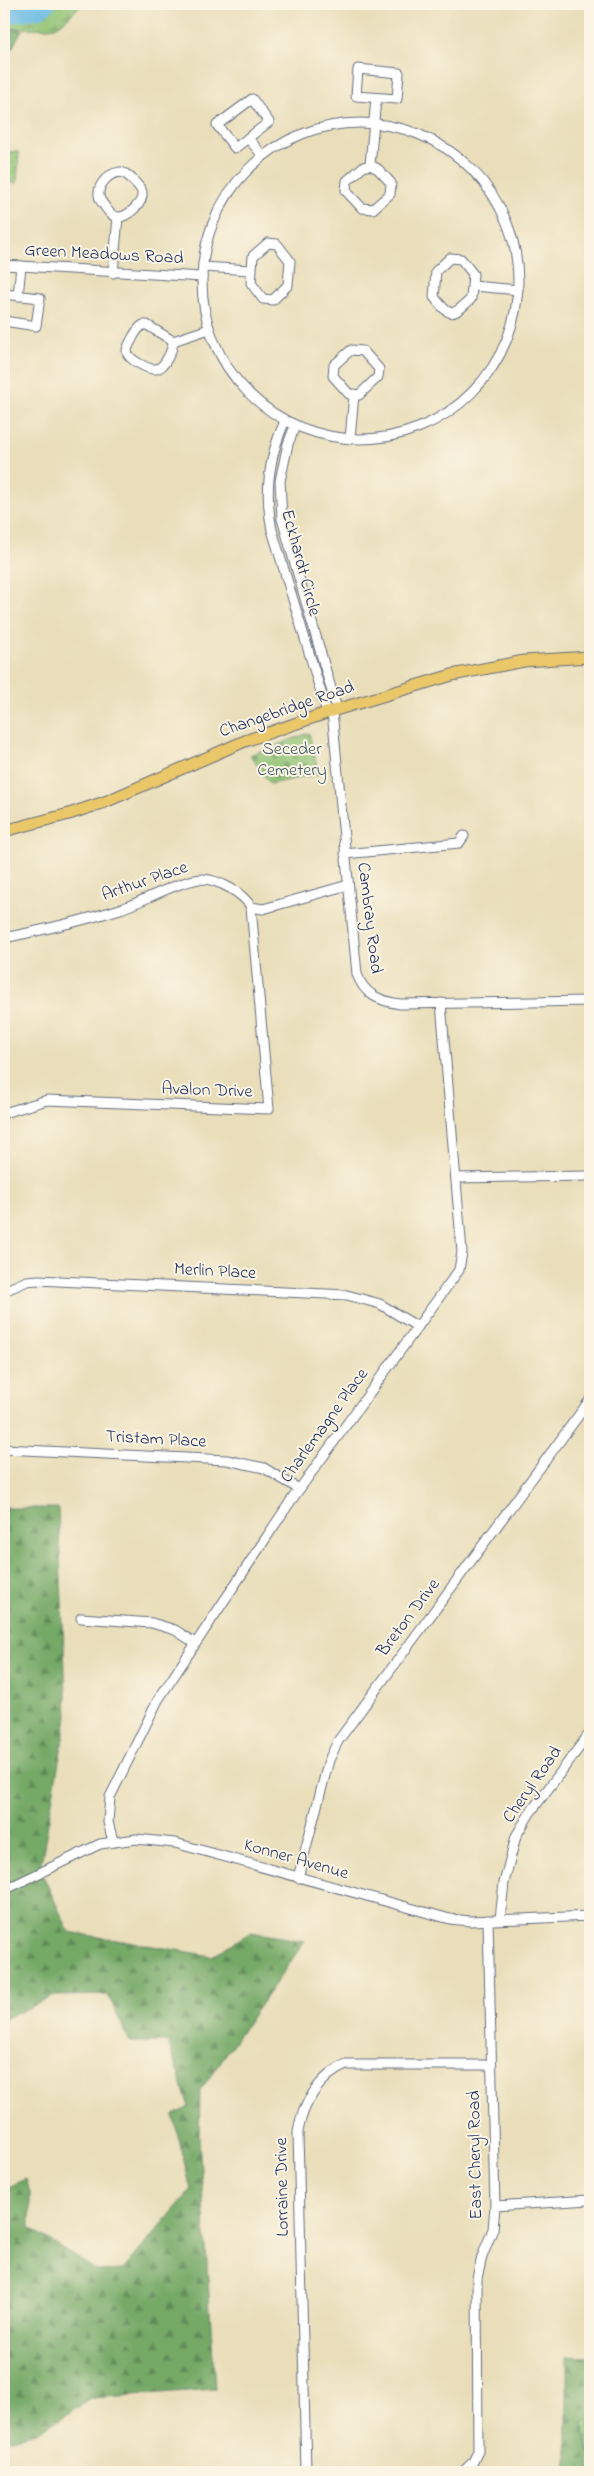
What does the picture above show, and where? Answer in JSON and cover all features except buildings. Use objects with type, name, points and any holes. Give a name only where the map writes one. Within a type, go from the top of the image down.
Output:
[{"type":"main road","name":"Changebridge Road","points":[[4,831],[69,814],[105,802],[245,741],[332,711],[460,674],[524,661],[590,657]]},
{"type":"street","points":[[358,69],[399,72],[397,99],[376,98],[356,96],[358,69]]},
{"type":"street","points":[[370,165],[376,98]]},
{"type":"street","points":[[252,99],[269,122],[248,138],[235,148],[217,125],[252,99]]},
{"type":"street","points":[[351,123],[374,123],[394,127],[430,139],[446,148],[488,187],[506,220],[516,256],[518,290],[515,312],[502,351],[491,370],[465,401],[436,420],[401,435],[382,438],[332,438],[295,426],[264,408],[242,386],[226,366],[209,329],[202,295],[203,267],[210,231],[226,197],[236,182],[263,156],[296,136],[319,128],[351,123]]},
{"type":"street","points":[[248,138],[263,156]]},
{"type":"street","points":[[370,165],[378,168],[391,183],[390,194],[373,209],[362,208],[346,192],[347,181],[363,167],[370,165]]},
{"type":"street","points":[[120,172],[126,173],[142,190],[142,195],[141,200],[126,215],[118,217],[112,215],[97,198],[97,192],[99,187],[115,173],[120,172]]},
{"type":"street","points":[[113,273],[118,217]]},
{"type":"street","points":[[268,243],[277,244],[290,261],[288,285],[273,300],[263,299],[251,283],[251,270],[253,256],[268,243]]},
{"type":"street","points":[[450,258],[461,259],[473,274],[472,286],[471,299],[456,313],[446,312],[434,297],[436,271],[450,258]]},
{"type":"street","name":"Green Meadows Road","points":[[4,265],[113,273],[202,276]]},
{"type":"street","points":[[18,296],[21,266]]},
{"type":"street","points":[[203,267],[251,270]]},
{"type":"street","points":[[472,286],[518,290]]},
{"type":"street","points":[[4,294],[40,298],[36,326],[4,322]]},
{"type":"street","points":[[143,325],[147,325],[173,341],[170,353],[163,366],[158,370],[130,358],[127,353],[135,334],[143,325]]},
{"type":"street","points":[[173,341],[209,329]]},
{"type":"street","points":[[351,350],[363,351],[379,369],[378,377],[359,395],[354,394],[349,394],[333,376],[334,365],[351,350]]},
{"type":"street","points":[[350,439],[354,394]]},
{"type":"street","name":"Eckhardt Circle","points":[[285,421],[273,453],[269,471],[268,509],[272,530],[332,711]]},
{"type":"street","name":"Eckhardt Circle","points":[[295,426],[288,444],[282,472],[282,519],[332,711]]},
{"type":"street","name":"Cambray Road","points":[[332,711],[357,974],[366,990],[388,1002],[590,1002]]},
{"type":"street","points":[[345,854],[459,843],[464,836]]},
{"type":"street","name":"Arthur Place","points":[[4,938],[120,909],[181,884],[199,880],[224,885],[245,899],[251,907]]},
{"type":"street","points":[[251,907],[263,909],[348,886]]},
{"type":"street","name":"Avalon Drive","points":[[4,1113],[47,1100],[269,1109],[251,907]]},
{"type":"street","name":"Charlemagne Place","points":[[113,1841],[108,1822],[110,1797],[158,1700],[299,1489],[459,1270],[462,1252],[441,1003]]},
{"type":"street","points":[[456,1178],[590,1176]]},
{"type":"street","name":"Merlin Place","points":[[4,1291],[27,1281],[38,1280],[347,1295],[380,1304],[418,1327]]},
{"type":"street","name":"Breton Drive","points":[[298,1878],[329,1760],[338,1741],[590,1400]]},
{"type":"street","name":"Tristam Place","points":[[4,1449],[227,1460],[264,1468],[299,1489]]},
{"type":"street","points":[[80,1618],[152,1623],[175,1630],[195,1643]]},
{"type":"street","name":"Cheryl Road","points":[[500,1919],[504,1883],[516,1836],[530,1813],[590,1733]]},
{"type":"street","name":"Konner Avenue","points":[[4,1890],[89,1849],[113,1841],[136,1839],[175,1843],[450,1919],[488,1920],[590,1916]]},
{"type":"street","name":"East Cheryl Road","points":[[463,2472],[474,2462],[478,2450],[477,2278],[493,2229],[495,2206],[488,1920]]},
{"type":"street","name":"Lorraine Drive","points":[[306,2472],[298,2132],[304,2107],[333,2071],[346,2065],[491,2065]]},
{"type":"street","points":[[495,2206],[590,2200]]},
{"type":"green space","points":[[4,4],[82,4],[66,20],[55,27],[22,29],[4,28]]},
{"type":"green space","points":[[4,28],[22,30],[4,63]]},
{"type":"green space","points":[[4,151],[19,152],[17,183],[4,182]]},
{"type":"green space","name":"Seceder Cemetery","points":[[309,733],[319,774],[270,784],[250,755]]},
{"type":"green space","points":[[4,1503],[8,1508],[58,1508],[67,1717],[40,1869],[69,1932],[212,1956],[251,1932],[305,1941],[200,2091],[199,2138],[215,2389],[93,2398],[37,2433],[4,2441],[4,2189],[26,2179],[30,2193],[30,2227],[97,2271],[123,2270],[191,2190],[173,2115],[189,2107],[168,2042],[130,2042],[108,1995],[55,1996],[4,2019]]},
{"type":"green space","points":[[567,2356],[590,2357],[590,2421],[582,2423],[590,2455],[590,2472],[567,2472]]},
{"type":"green space","points":[[590,2421],[590,2455],[582,2422]]},
{"type":"waterway","points":[[4,16],[39,10],[48,4]]}]
